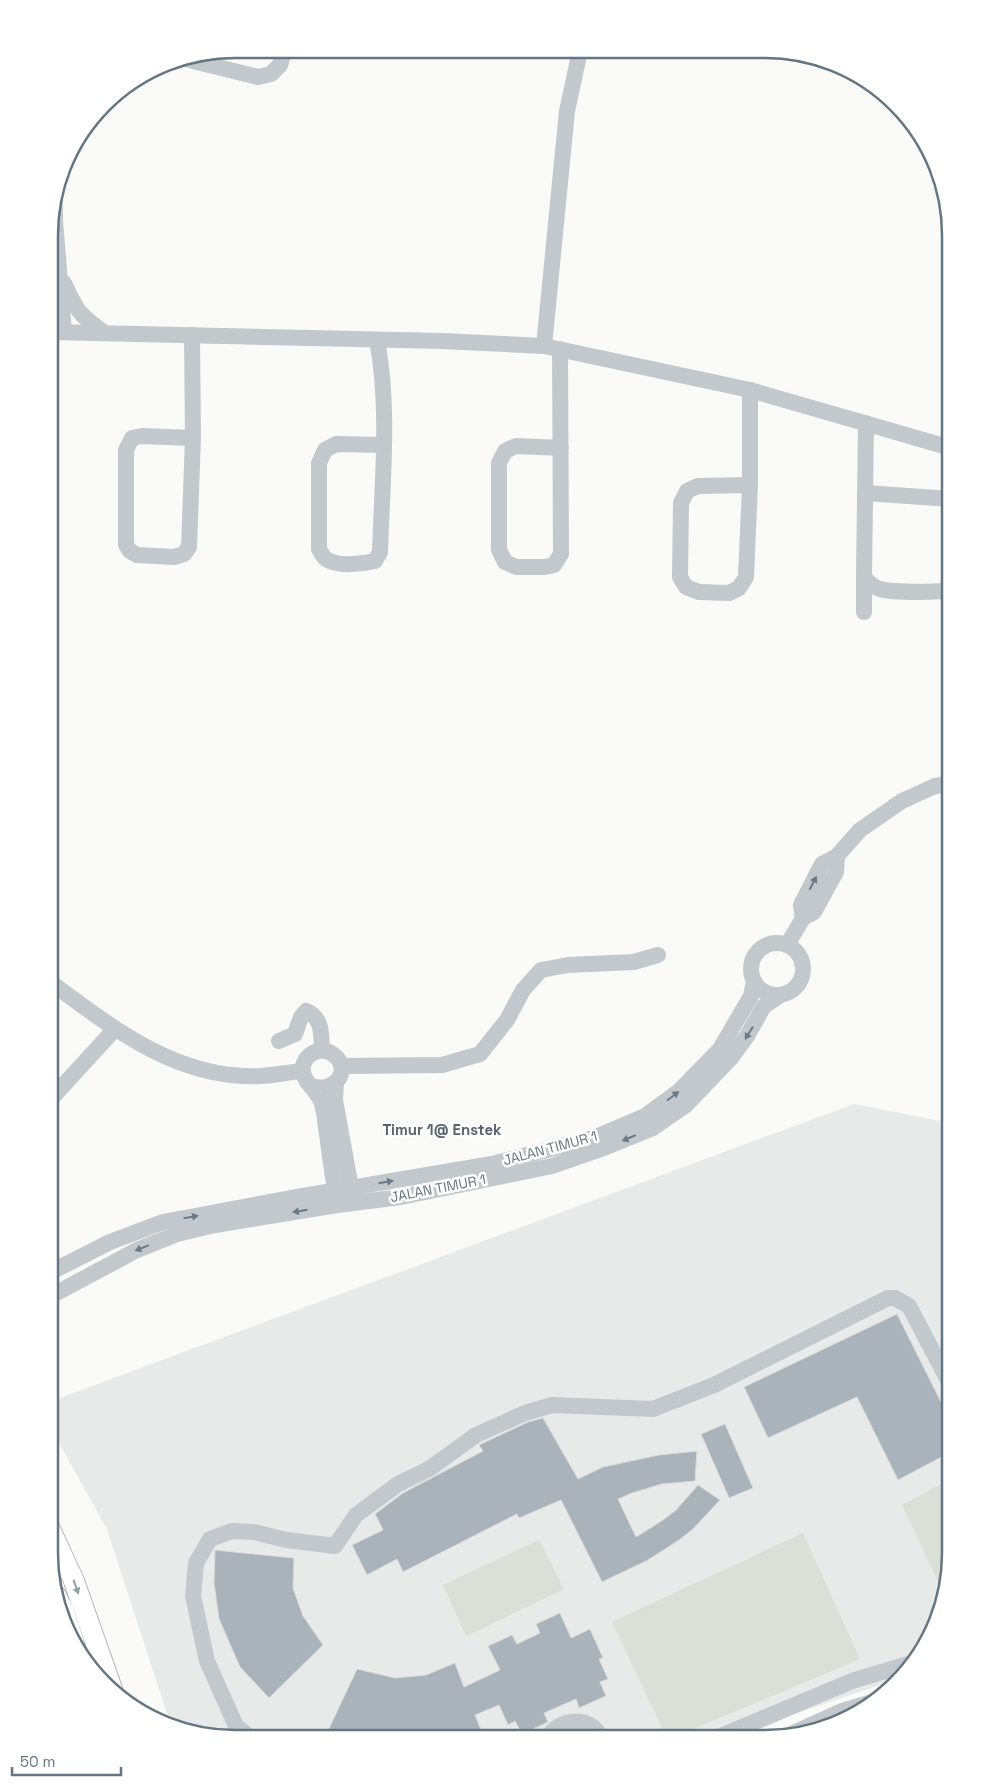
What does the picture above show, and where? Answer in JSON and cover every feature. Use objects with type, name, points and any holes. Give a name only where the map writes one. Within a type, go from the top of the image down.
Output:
[{"type":"main road","points":[[58,1546],[74,1581],[108,1676]]},
{"type":"street","points":[[196,62],[258,77],[271,74],[280,65],[282,58]]},
{"type":"street","points":[[561,448],[516,446],[505,451],[499,463],[499,550],[505,562],[516,567],[554,565],[561,554],[561,448],[552,347],[567,111],[578,58]]},
{"type":"street","points":[[58,284],[83,317],[105,333]]},
{"type":"street","points":[[58,332],[377,340],[552,347],[750,390],[942,445]]},
{"type":"street","points":[[192,335],[193,438],[189,547],[184,554],[174,557],[137,555],[130,551],[126,544],[126,450],[132,438],[142,436],[193,438]]},
{"type":"street","points":[[377,340],[382,369],[384,445],[380,552],[375,561],[363,564],[335,563],[325,558],[319,549],[319,463],[325,450],[336,444],[384,445]]},
{"type":"street","points":[[750,390],[750,485],[746,577],[739,588],[730,593],[698,592],[686,587],[680,577],[680,568],[681,502],[687,490],[698,486],[750,485]]},
{"type":"street","points":[[864,612],[866,424]]},
{"type":"street","points":[[865,493],[942,498]]},
{"type":"street","points":[[864,577],[870,584],[879,589],[942,591]]},
{"type":"street","points":[[787,945],[803,918],[814,912],[836,872],[837,856],[860,830],[902,801],[935,786],[942,785]]},
{"type":"street","points":[[769,944],[787,945],[802,958],[804,968],[802,978],[797,987],[789,993],[779,996],[765,993],[754,981],[751,973],[755,955],[769,944]]},
{"type":"street","points":[[341,1066],[442,1065],[480,1054],[507,1020],[523,990],[541,970],[568,965],[634,962],[658,955]]},
{"type":"street","name":"JALAN TIMUR 1","points":[[58,1292],[137,1250],[177,1234],[492,1164],[593,1138],[645,1116],[678,1092],[720,1050],[751,996],[754,981]]},
{"type":"street","points":[[58,988],[114,1030],[177,1062],[206,1071],[260,1076],[303,1071]]},
{"type":"street","name":"JALAN TIMUR 1","points":[[58,1268],[110,1242],[163,1222],[344,1197],[402,1197],[552,1166],[601,1149],[653,1128],[686,1105],[731,1058],[747,1036],[764,1006],[779,996]]},
{"type":"street","points":[[279,1041],[295,1034],[301,1017],[306,1011],[320,1022],[322,1050]]},
{"type":"street","points":[[58,1091],[114,1030]]},
{"type":"street","points":[[322,1050],[334,1055],[341,1066],[341,1072],[336,1083],[335,1100],[344,1197],[322,1103],[304,1077],[303,1071],[303,1064],[310,1054],[322,1050]]},
{"type":"street","points":[[312,1086],[324,1089],[336,1083]]},
{"type":"street","points":[[241,1730],[236,1726],[207,1661],[193,1596],[196,1563],[210,1539],[232,1531],[239,1531],[335,1546],[356,1516],[398,1484],[429,1469],[476,1435],[517,1417],[552,1405],[653,1409],[714,1385],[888,1298],[895,1298],[909,1306],[942,1369]]},
{"type":"street","points":[[735,1730],[852,1681],[901,1666]]},
{"type":"street","points":[[822,1720],[847,1710]]},
{"type":"street","points":[[552,1730],[561,1724],[572,1721],[583,1722],[595,1730]]},
{"type":"shaded area","points":[[854,1104],[942,1121],[942,1564],[939,1587],[933,1609],[913,1651],[885,1683],[795,1714],[758,1730],[234,1730],[200,1726],[168,1716],[107,1529],[58,1441],[58,1399]]},
{"type":"shaded area","points":[[942,1484],[942,1564],[939,1584],[902,1505]]},
{"type":"shaded area","points":[[803,1533],[860,1659],[691,1730],[663,1730],[612,1622]]},
{"type":"shaded area","points":[[539,1540],[564,1589],[466,1636],[443,1585]]},
{"type":"building","points":[[897,1314],[942,1404],[942,1457],[898,1480],[857,1397],[768,1438],[744,1387]]},
{"type":"building","points":[[543,1418],[578,1479],[603,1467],[659,1455],[697,1451],[695,1481],[662,1484],[618,1499],[636,1537],[676,1510],[698,1485],[720,1500],[693,1529],[679,1540],[648,1560],[602,1582],[561,1500],[519,1518],[517,1514],[403,1572],[397,1559],[367,1575],[352,1545],[383,1530],[375,1514],[403,1493],[483,1451],[479,1445],[528,1422]]},
{"type":"building","points":[[725,1424],[753,1488],[729,1498],[701,1434]]},
{"type":"building","points":[[215,1550],[294,1558],[293,1588],[303,1616],[323,1645],[269,1698],[240,1667],[219,1619],[214,1583]]},
{"type":"building","points":[[560,1613],[571,1638],[590,1629],[603,1658],[599,1659],[608,1679],[600,1682],[606,1696],[579,1708],[576,1699],[544,1713],[548,1722],[531,1730],[520,1730],[515,1721],[508,1725],[499,1705],[475,1715],[481,1730],[328,1730],[357,1669],[395,1678],[426,1675],[455,1663],[464,1687],[500,1670],[488,1646],[512,1635],[517,1644],[540,1633],[536,1624]]},
{"type":"district","name":"Timur 1@ Enstek","points":[[442,1129]]}]
